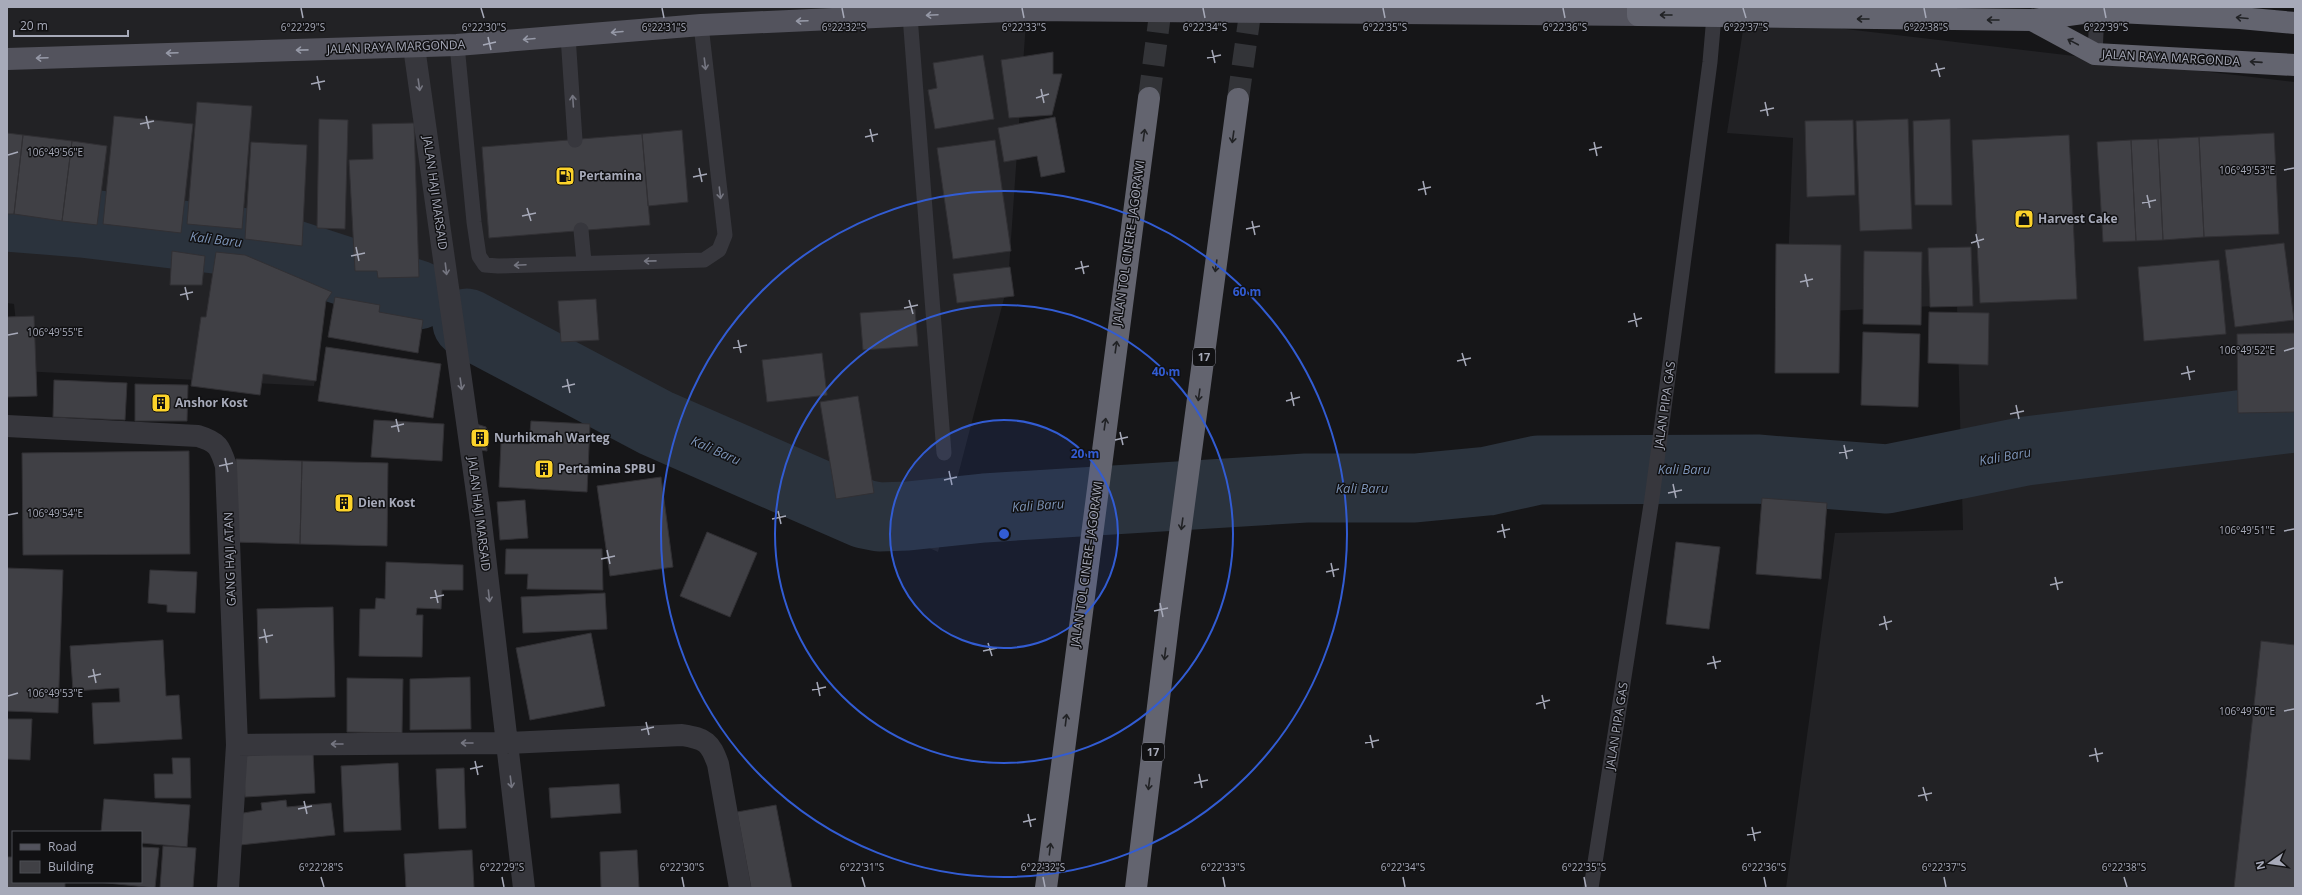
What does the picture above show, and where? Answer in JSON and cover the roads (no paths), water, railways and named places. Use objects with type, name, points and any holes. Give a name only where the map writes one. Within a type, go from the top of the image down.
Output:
[{"type":"highway","name":"JALAN RAYA MARGONDA","points":[[1638,11],[2032,20],[2097,11],[2240,18],[2295,23]]},
{"type":"highway","name":"JALAN RAYA MARGONDA","points":[[2032,20],[2095,54],[2295,64]]},
{"type":"highway","name":"JALAN TOL CINERE–JAGORAWI","points":[[1046,888],[1149,98]]},
{"type":"highway","name":"17","points":[[1136,888],[1170,608],[1238,99]]},
{"type":"main road","name":"JALAN RAYA MARGONDA","points":[[7,59],[457,45],[701,25],[1027,10],[1638,11]]},
{"type":"street","name":"JALAN HAJI MARSAID","points":[[414,47],[480,514],[524,888]]},
{"type":"street","name":"GANG HAJI ATAN","points":[[7,426],[198,436],[212,441],[221,450],[226,466],[237,745],[228,888]]},
{"type":"street","points":[[237,745],[506,743],[682,735],[701,738],[712,748],[718,764],[740,888]]},
{"type":"lane","points":[[2095,54],[2097,11]]},
{"type":"lane","name":"JALAN PIPA GAS","points":[[1591,888],[1661,438],[1710,62],[1714,12]]},
{"type":"lane","points":[[910,16],[944,453]]},
{"type":"lane","points":[[457,45],[474,222],[479,256],[485,265],[498,266],[584,262],[704,260],[719,250],[725,235],[701,25]]},
{"type":"lane","points":[[568,36],[575,140]]},
{"type":"lane","points":[[581,230],[584,262]]},
{"type":"waterway","name":"Kali Baru","points":[[7,217],[82,223],[264,245],[418,295]]},
{"type":"waterway","name":"Kali Baru","points":[[467,323],[656,423],[864,514],[879,517],[908,516],[984,508],[1306,488],[1415,488],[1488,481],[1538,470],[1757,469],[1887,479],[2026,451],[2295,418]]},
{"type":"tunnel","points":[[1149,98],[1161,7]]},
{"type":"tunnel","points":[[1238,99],[1251,7]]},
{"type":"place","name":"Pertamina","points":[[565,176]]},
{"type":"place","name":"Harvest Cake","points":[[2024,219]]},
{"type":"place","name":"Anshor Kost","points":[[161,403]]},
{"type":"place","name":"Nurhikmah Warteg","points":[[480,438]]},
{"type":"place","name":"Pertamina SPBU","points":[[544,469]]},
{"type":"place","name":"Dien Kost","points":[[344,503]]}]
